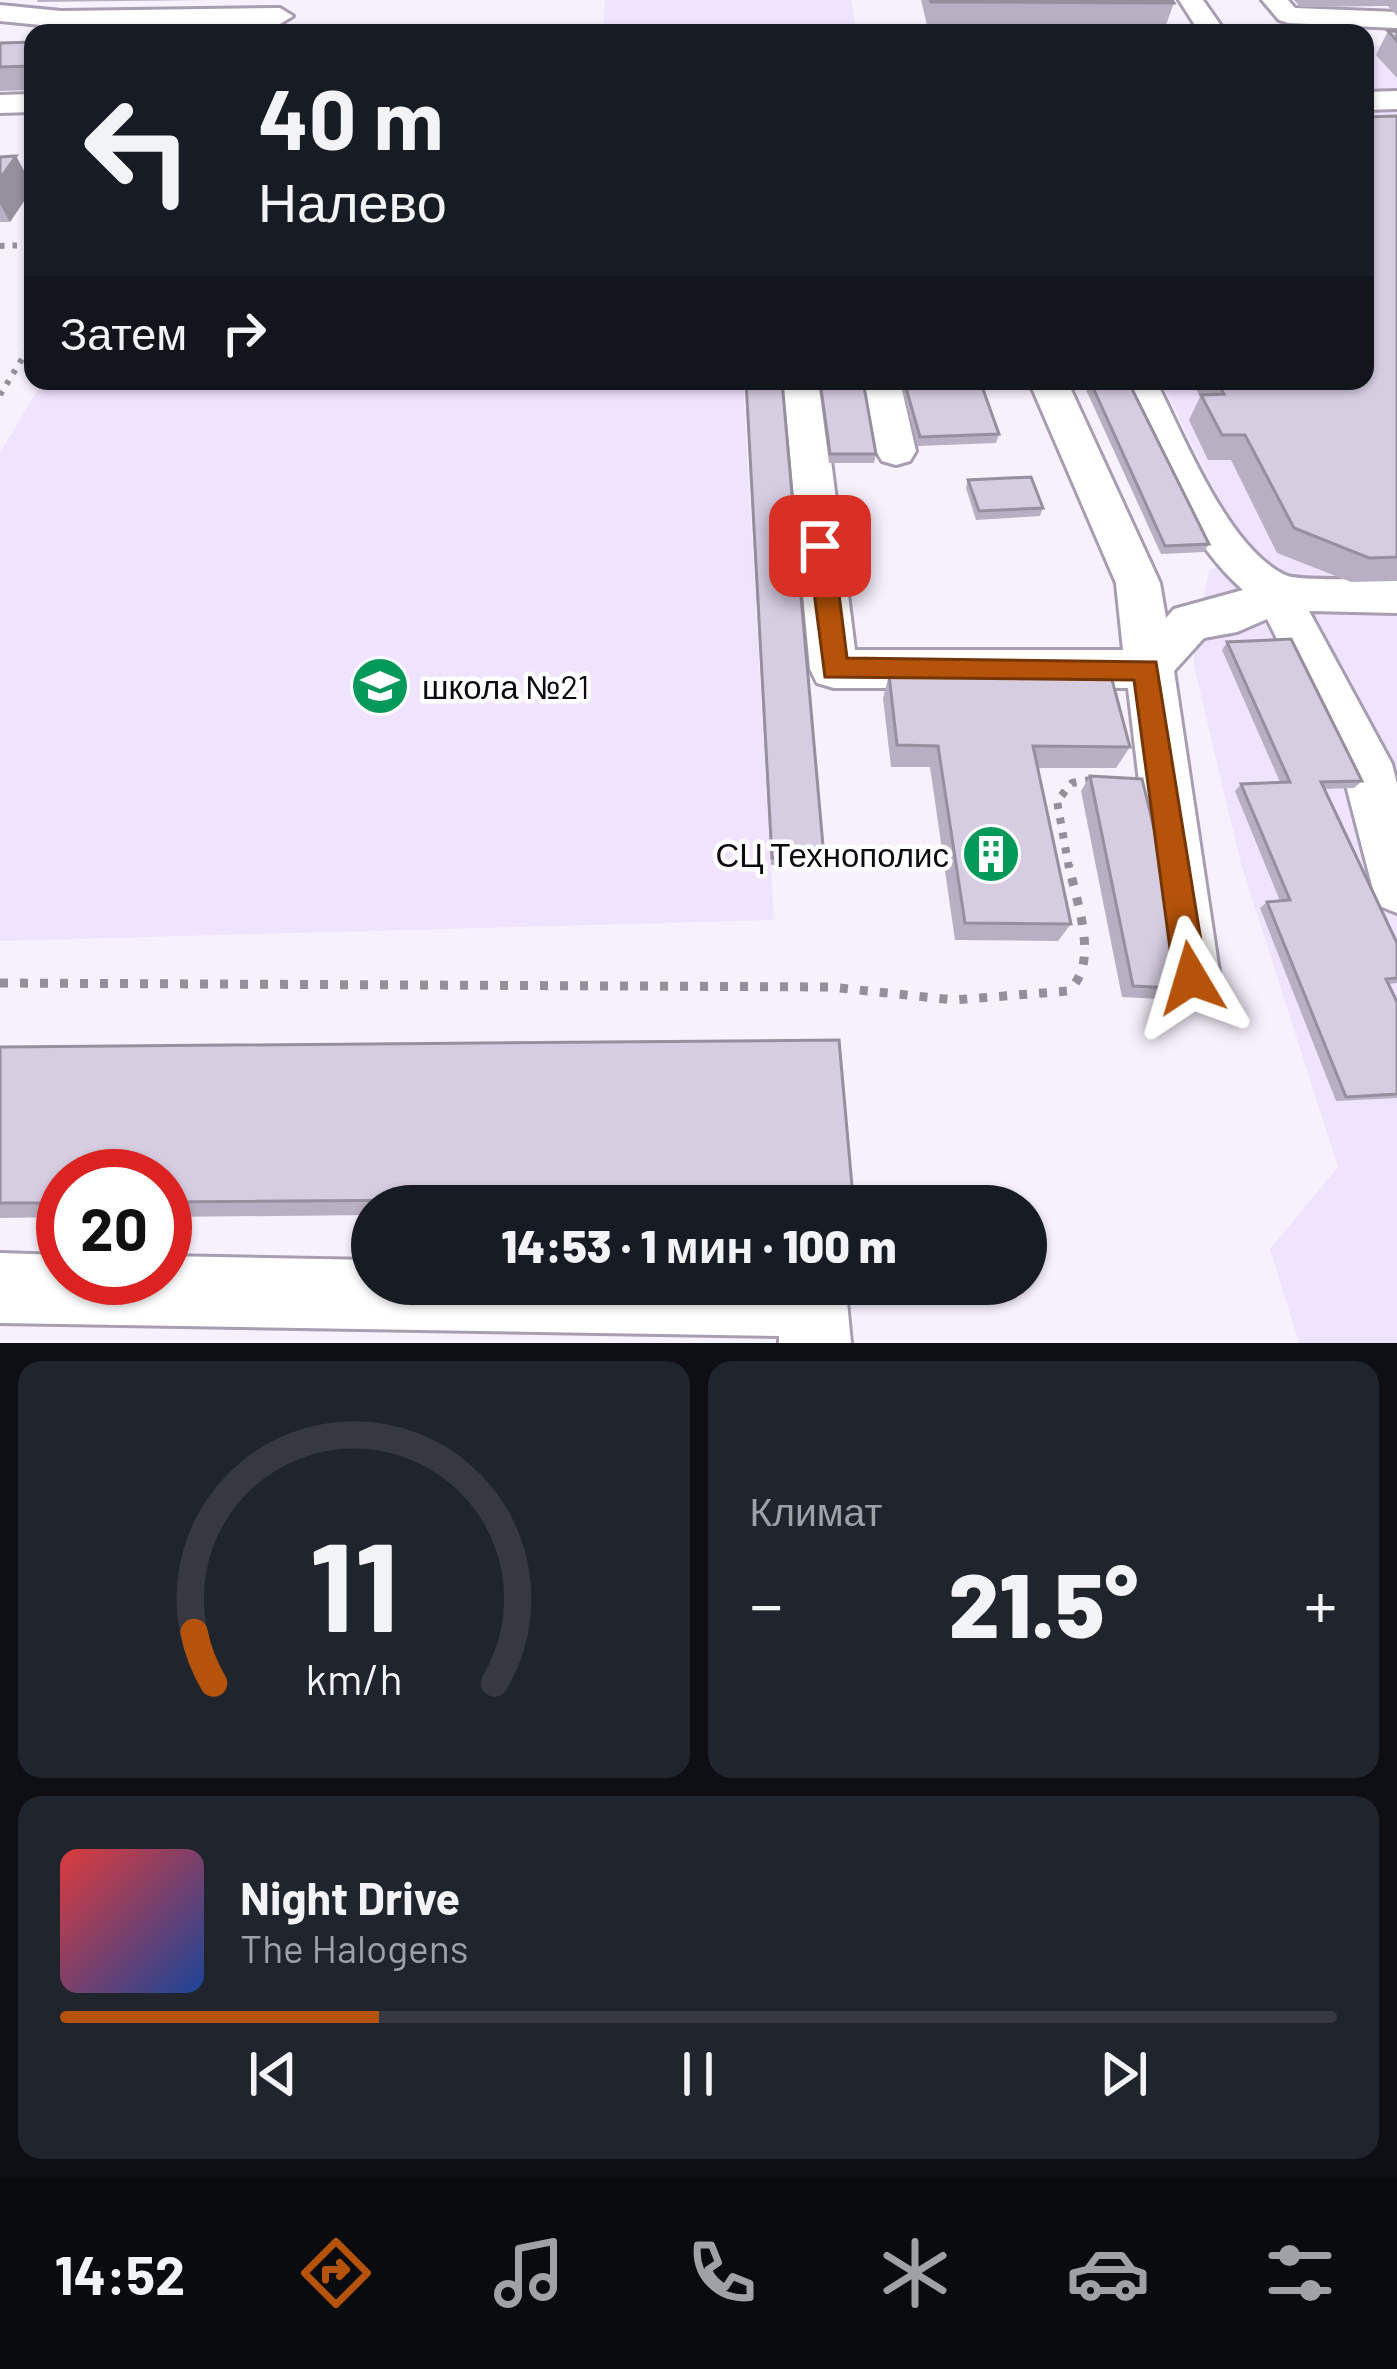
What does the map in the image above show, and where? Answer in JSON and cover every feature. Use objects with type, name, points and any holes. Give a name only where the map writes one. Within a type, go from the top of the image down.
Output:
[{"type":"lane","points":[[1274,0],[1288,15],[1397,20]]},
{"type":"lane","points":[[0,14],[61,19],[280,16]]},
{"type":"lane","points":[[803,390],[834,669],[1147,669],[1190,622],[1237,614],[1276,593],[1397,596]]},
{"type":"lane","points":[[883,390],[896,452]]},
{"type":"lane","points":[[1052,390],[1138,583],[1191,978]]},
{"type":"lane","points":[[1142,390],[1232,555],[1276,593],[1366,764],[1396,882]]},
{"type":"lane","points":[[1340,788],[1396,882]]},
{"type":"lane","points":[[0,1288],[812,1303],[815,1343]]},
{"type":"path","points":[[0,395],[24,356]]},
{"type":"path","points":[[0,982],[830,987],[953,1000],[1068,991],[1082,979],[1086,960],[1058,802],[1065,786],[1077,779],[1165,778]]},
{"type":"shaded area","points":[[605,0],[851,0],[856,24],[603,24]]},
{"type":"shaded area","points":[[1374,46],[1397,46],[1397,1343],[1299,1343],[1270,1249],[1338,1167],[1241,864],[1194,666],[1194,633],[1210,569],[1251,565],[1165,390],[1374,390]]},
{"type":"shaded area","name":"школа №21","points":[[38,390],[744,390],[774,920],[0,941],[0,453]]},
{"type":"building","points":[[1172,0],[1174,3],[931,2]]},
{"type":"building","points":[[24,42],[24,66],[0,67],[0,43]]},
{"type":"building","points":[[1397,116],[1397,557],[1369,558],[1294,528],[1245,435],[1222,435],[1201,395],[1224,394],[1222,390],[1374,390],[1374,117]]},
{"type":"building","points":[[16,156],[0,179],[0,157]]},
{"type":"building","points":[[746,390],[783,390],[824,857],[772,858]]},
{"type":"building","points":[[821,390],[865,390],[876,454],[830,454]]},
{"type":"building","points":[[907,390],[983,390],[999,434],[920,437]]},
{"type":"building","points":[[1094,390],[1132,390],[1209,544],[1165,546]]},
{"type":"building","points":[[1031,477],[1043,508],[979,511],[968,480]]},
{"type":"building","points":[[1291,639],[1362,781],[1321,782],[1397,943],[1397,978],[1386,979],[1397,1002],[1397,1094],[1346,1097],[1267,902],[1290,900],[1241,784],[1290,782],[1227,642]]},
{"type":"building","name":"СЦ Технополис","points":[[889,675],[1111,676],[1130,747],[1033,746],[1071,924],[965,923],[938,746],[897,745]]},
{"type":"building","points":[[1090,776],[1142,779],[1193,989],[1133,986]]},
{"type":"building","points":[[839,1040],[852,1185],[351,1185],[351,1201],[192,1202],[192,1149],[36,1149],[36,1203],[0,1203],[0,1047]]},
{"type":"place","name":"школа №21","points":[[380,686]]},
{"type":"place","name":"СЦ Технополис","points":[[991,854]]},
{"type":"route","points":[[820,546],[834,669],[1147,669],[1191,978]]}]
